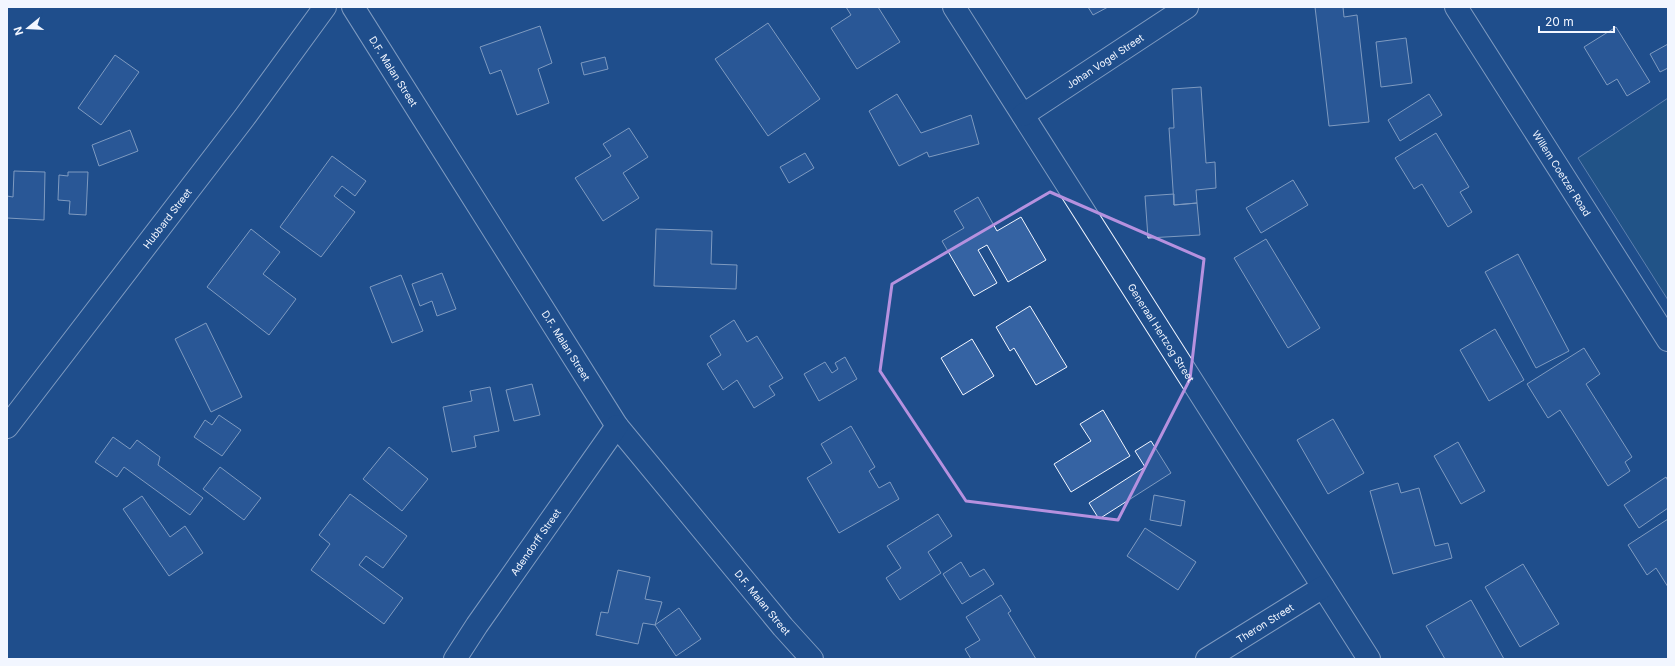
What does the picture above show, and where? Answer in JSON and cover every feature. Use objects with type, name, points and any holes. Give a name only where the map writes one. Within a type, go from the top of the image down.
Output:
[{"type":"street","name":"Hubbard Street","points":[[7,428],[244,118],[325,7]]},
{"type":"street","name":"D.F. Malan Street","points":[[353,7],[617,426],[778,621],[812,659]]},
{"type":"street","name":"Generaal Hertzog Street","points":[[954,7],[1369,659]]},
{"type":"street","name":"Johan Vogel Street","points":[[1023,115],[1188,7]]},
{"type":"street","name":"Willem Coetzer Road","points":[[1456,7],[1668,340]]},
{"type":"street","name":"Adendorff Street","points":[[455,659],[481,619],[617,426]]},
{"type":"street","name":"Theron Street","points":[[1206,659],[1323,587]]},
{"type":"highlighted area","points":[[1050,192],[1204,259],[1190,379],[1118,520],[966,501],[880,371],[892,284]]},
{"type":"shaded area","points":[[1668,98],[1668,300],[1578,158]]},
{"type":"building","points":[[846,7],[878,7],[900,42],[857,69],[831,28],[851,15]]},
{"type":"building","points":[[1088,7],[1108,7],[1093,15]]},
{"type":"building","points":[[1315,7],[1343,7],[1344,17],[1357,15],[1369,122],[1329,126]]},
{"type":"building","points":[[768,23],[820,99],[768,136],[715,59]]},
{"type":"building","points":[[540,26],[552,63],[538,69],[549,103],[517,115],[501,70],[490,74],[480,47]]},
{"type":"building","points":[[1616,27],[1650,82],[1627,96],[1617,79],[1607,85],[1584,47]]},
{"type":"building","points":[[1406,38],[1412,83],[1381,87],[1376,42]]},
{"type":"building","points":[[1668,44],[1668,68],[1660,72],[1650,54]]},
{"type":"building","points":[[115,55],[139,72],[101,125],[78,108]]},
{"type":"building","points":[[605,57],[608,69],[584,75],[581,63]]},
{"type":"building","points":[[1201,87],[1206,163],[1215,162],[1216,188],[1196,190],[1197,203],[1174,205],[1169,128],[1174,128],[1172,89]]},
{"type":"building","points":[[897,94],[921,133],[971,115],[979,144],[929,157],[927,152],[899,166],[869,111]]},
{"type":"building","points":[[1429,94],[1442,115],[1400,141],[1388,120]]},
{"type":"building","points":[[629,128],[648,157],[623,173],[639,198],[603,221],[575,178],[611,156],[603,144]]},
{"type":"building","points":[[130,130],[138,151],[99,166],[92,145]]},
{"type":"building","points":[[1436,133],[1469,187],[1460,192],[1472,212],[1448,227],[1422,184],[1414,189],[1395,158]]},
{"type":"building","points":[[805,153],[814,168],[789,183],[780,167]]},
{"type":"building","points":[[332,156],[366,181],[355,196],[342,186],[334,196],[355,212],[321,257],[280,227]]},
{"type":"building","points":[[14,171],[45,172],[44,220],[7,218],[7,196],[13,197]]},
{"type":"building","points":[[68,172],[88,172],[86,215],[69,214],[70,201],[58,200],[59,175],[68,176]]},
{"type":"building","points":[[1293,180],[1308,205],[1261,233],[1246,208]]},
{"type":"building","points":[[1174,194],[1174,205],[1197,203],[1200,235],[1148,238],[1145,196]]},
{"type":"building","points":[[978,197],[997,231],[1021,217],[1046,260],[1008,282],[987,245],[978,250],[997,283],[974,296],[942,241],[964,228],[954,211]]},
{"type":"building","points":[[251,229],[280,252],[263,274],[296,299],[269,335],[207,287]]},
{"type":"building","points":[[656,229],[712,231],[711,264],[737,265],[736,289],[654,286]]},
{"type":"building","points":[[1266,239],[1320,328],[1288,348],[1234,258]]},
{"type":"building","points":[[1518,254],[1569,351],[1536,368],[1485,272]]},
{"type":"building","points":[[442,273],[456,309],[437,316],[432,301],[420,306],[412,284]]},
{"type":"building","points":[[401,275],[423,331],[392,343],[370,287]]},
{"type":"building","points":[[1030,306],[1067,367],[1036,385],[1014,348],[1010,351],[996,327]]},
{"type":"building","points":[[734,320],[747,342],[757,336],[783,378],[769,386],[775,395],[754,408],[737,380],[723,390],[707,364],[721,355],[710,336]]},
{"type":"building","points":[[206,323],[242,397],[211,412],[175,339]]},
{"type":"building","points":[[1495,329],[1524,380],[1489,401],[1460,350]]},
{"type":"building","points":[[972,339],[994,376],[963,395],[941,358]]},
{"type":"building","points":[[1584,348],[1600,374],[1586,384],[1632,457],[1625,462],[1630,471],[1608,486],[1560,410],[1548,418],[1527,384]]},
{"type":"building","points":[[845,357],[857,379],[819,401],[804,374],[825,362],[832,373],[838,369],[835,363]]},
{"type":"building","points":[[532,384],[540,415],[514,421],[506,390]]},
{"type":"building","points":[[490,387],[499,431],[474,436],[476,447],[452,452],[443,407],[472,401],[470,391]]},
{"type":"building","points":[[1103,410],[1130,456],[1071,492],[1054,464],[1091,441],[1080,424]]},
{"type":"building","points":[[219,415],[241,430],[222,456],[194,437],[205,420],[212,425]]},
{"type":"building","points":[[1333,419],[1364,473],[1328,494],[1297,440]]},
{"type":"building","points":[[851,426],[875,467],[869,471],[879,488],[890,482],[899,499],[839,533],[807,478],[832,463],[821,444]]},
{"type":"building","points":[[113,437],[130,449],[137,440],[160,457],[158,465],[203,498],[190,515],[124,467],[117,477],[95,462]]},
{"type":"building","points":[[1151,441],[1171,473],[1099,519],[1089,503],[1145,467],[1135,451]]},
{"type":"building","points":[[1458,442],[1485,491],[1461,504],[1434,456]]},
{"type":"building","points":[[389,447],[428,479],[402,511],[363,479]]},
{"type":"building","points":[[220,467],[261,498],[244,520],[203,489]]},
{"type":"building","points":[[1666,477],[1668,481],[1668,508],[1639,528],[1624,505]]},
{"type":"building","points":[[1398,483],[1401,493],[1419,488],[1435,546],[1448,543],[1452,558],[1393,574],[1370,491]]},
{"type":"building","points":[[350,494],[407,536],[383,568],[366,556],[359,565],[403,598],[384,624],[311,570],[330,544],[319,535]]},
{"type":"building","points":[[1154,495],[1185,501],[1181,526],[1150,520]]},
{"type":"building","points":[[142,496],[170,537],[185,526],[203,553],[169,576],[123,509]]},
{"type":"building","points":[[938,514],[952,536],[928,552],[941,573],[900,600],[886,578],[901,568],[887,546]]},
{"type":"building","points":[[1668,519],[1668,587],[1656,568],[1647,575],[1628,545]]},
{"type":"building","points":[[1145,528],[1196,562],[1178,590],[1127,556]]},
{"type":"building","points":[[961,562],[970,577],[984,569],[994,584],[962,604],[943,574]]},
{"type":"building","points":[[1523,564],[1559,624],[1520,647],[1485,587]]},
{"type":"building","points":[[618,570],[650,577],[645,599],[662,602],[655,625],[643,623],[638,644],[596,635],[601,612],[608,613]]},
{"type":"building","points":[[1001,595],[1011,611],[1008,613],[1036,659],[971,659],[965,649],[980,640],[966,617]]},
{"type":"building","points":[[1471,600],[1504,659],[1445,659],[1426,626]]},
{"type":"building","points":[[679,608],[701,639],[676,656],[655,625]]}]
